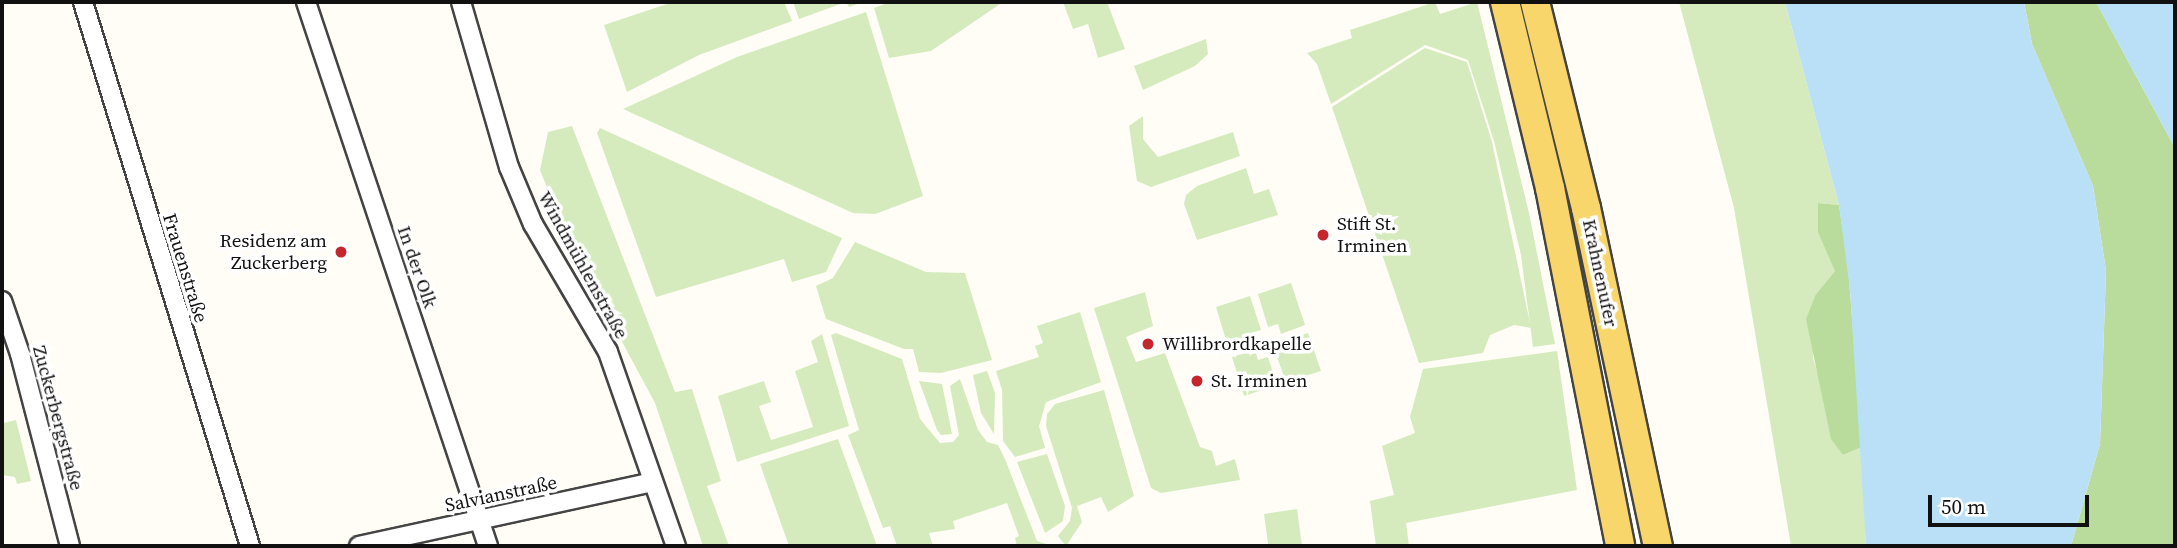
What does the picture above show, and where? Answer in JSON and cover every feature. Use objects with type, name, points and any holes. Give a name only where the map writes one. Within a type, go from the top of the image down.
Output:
[{"type":"main road","name":"Krahnenufer","points":[[1506,2],[1550,188],[1620,546]]},
{"type":"main road","name":"Krahnenufer","points":[[1535,2],[1586,208],[1658,546]]},
{"type":"street","name":"Frauenstraße","points":[[83,2],[250,546]]},
{"type":"street","name":"In der Olk","points":[[306,2],[488,546]]},
{"type":"street","name":"Windmühlenstraße","points":[[461,2],[518,188],[544,245],[608,352],[676,546]]},
{"type":"street","name":"Zuckerbergstraße","points":[[2,301],[70,546]]},
{"type":"street","name":"Salvianstraße","points":[[359,546],[652,482]]},
{"type":"green space","points":[[673,2],[784,2],[792,21],[699,55],[627,92],[604,25]]},
{"type":"green space","points":[[793,2],[846,2],[799,19]]},
{"type":"green space","points":[[846,2],[863,2],[849,7]]},
{"type":"green space","points":[[891,2],[1003,2],[931,51],[889,58],[874,8]]},
{"type":"green space","points":[[1063,2],[1107,2],[1125,49],[1098,58],[1088,24],[1073,29]]},
{"type":"green space","points":[[1435,2],[1440,14],[1477,2],[1529,213],[1555,344],[1533,347],[1521,255],[1494,141],[1468,60],[1425,45],[1331,104],[1317,64],[1307,53],[1352,38],[1350,30]]},
{"type":"green space","points":[[1679,2],[1785,2],[1839,205],[1818,203],[1835,271],[1816,294],[1813,358],[1843,455],[1862,447],[1866,546],[1791,546],[1734,208]]},
{"type":"green space","points":[[2024,2],[2096,2],[2175,148],[2175,546],[2071,546],[2100,444],[2106,271],[2093,186],[2032,44]]},
{"type":"green space","points":[[866,12],[923,196],[875,214],[853,213],[623,109],[737,57]]},
{"type":"green space","points":[[1206,39],[1208,54],[1195,66],[1143,90],[1134,66]]},
{"type":"green space","points":[[1425,48],[1467,62],[1492,142],[1531,328],[1514,325],[1490,335],[1483,353],[1419,363],[1332,107]]},
{"type":"green space","points":[[1143,116],[1143,139],[1158,157],[1233,132],[1240,156],[1151,187],[1137,181],[1129,126]]},
{"type":"green space","points":[[572,126],[675,392],[692,389],[721,481],[707,486],[729,546],[703,546],[655,403],[570,245],[540,170],[548,132]]},
{"type":"green space","points":[[600,128],[842,238],[826,272],[792,282],[784,259],[656,297],[597,133]]},
{"type":"green space","points":[[1246,168],[1254,194],[1269,189],[1278,215],[1197,240],[1184,204],[1186,195],[1197,186]]},
{"type":"green space","points":[[1818,203],[1839,205],[1848,266],[1862,447],[1843,455],[1831,439],[1806,319],[1816,294],[1835,271],[1818,232]]},
{"type":"green space","points":[[855,242],[926,272],[965,273],[992,360],[941,373],[919,372],[913,349],[904,349],[826,319],[816,286],[833,278]]},
{"type":"green space","points":[[1291,283],[1305,325],[1281,334],[1278,324],[1268,327],[1258,294]]},
{"type":"green space","points":[[1145,292],[1153,326],[1126,337],[1136,362],[1165,353],[1200,447],[1212,451],[1216,466],[1235,459],[1240,480],[1161,493],[1151,488],[1094,308]]},
{"type":"green space","points":[[1250,296],[1261,330],[1250,333],[1253,342],[1229,350],[1216,307]]},
{"type":"green space","points":[[1080,312],[1101,382],[1046,402],[1039,426],[1045,448],[1015,457],[1003,441],[1002,390],[996,371],[1039,357],[1035,346],[1043,343],[1037,326]]},
{"type":"green space","points":[[836,333],[902,359],[920,419],[940,443],[953,442],[959,435],[950,386],[960,379],[978,430],[987,442],[998,445],[1005,459],[1037,541],[1052,546],[1017,546],[1015,538],[1019,536],[1007,503],[953,521],[955,529],[929,533],[933,546],[897,546],[890,526],[883,528],[848,435],[859,430],[831,335]]},
{"type":"green space","points":[[1308,333],[1321,371],[1286,382],[1276,354],[1286,351],[1283,341]]},
{"type":"green space","points":[[822,334],[849,426],[737,462],[718,396],[764,381],[771,402],[759,406],[771,440],[813,427],[795,371],[818,362],[811,341]]},
{"type":"green space","points":[[1255,350],[1258,360],[1268,357],[1277,385],[1244,396],[1232,357]]},
{"type":"green space","points":[[1557,351],[1577,490],[1406,523],[1409,546],[1376,546],[1370,501],[1394,495],[1382,446],[1415,433],[1410,417],[1423,369]]},
{"type":"green space","points":[[987,371],[995,393],[994,434],[981,413],[973,375]]},
{"type":"green space","points":[[919,381],[942,384],[952,434],[941,435],[937,430]]},
{"type":"green space","points":[[1104,390],[1134,496],[1108,512],[1101,497],[1077,506],[1082,522],[1066,546],[1058,536],[1070,521],[1072,508],[1046,426],[1047,414],[1055,404]]},
{"type":"green space","points":[[2,415],[4,423],[16,420],[31,481],[17,484],[15,477],[2,475]]},
{"type":"green space","points":[[838,439],[877,546],[789,546],[760,464]]},
{"type":"green space","points":[[1047,454],[1065,506],[1063,521],[1045,533],[1017,462]]},
{"type":"green space","points":[[1297,509],[1302,546],[1268,544],[1264,514]]},
{"type":"water","points":[[1785,2],[2024,2],[2032,44],[2093,186],[2106,271],[2100,444],[2071,546],[1866,546],[1850,290],[1839,205]]},
{"type":"water","points":[[2096,2],[2175,2],[2175,148]]},
{"type":"place","name":"Stift St. Irminen","points":[[1323,235]]},
{"type":"place","name":"Residenz am Zuckerberg","points":[[341,252]]},
{"type":"place","name":"Willibrordkapelle","points":[[1148,344]]},
{"type":"place","name":"St. Irminen","points":[[1197,381]]}]
